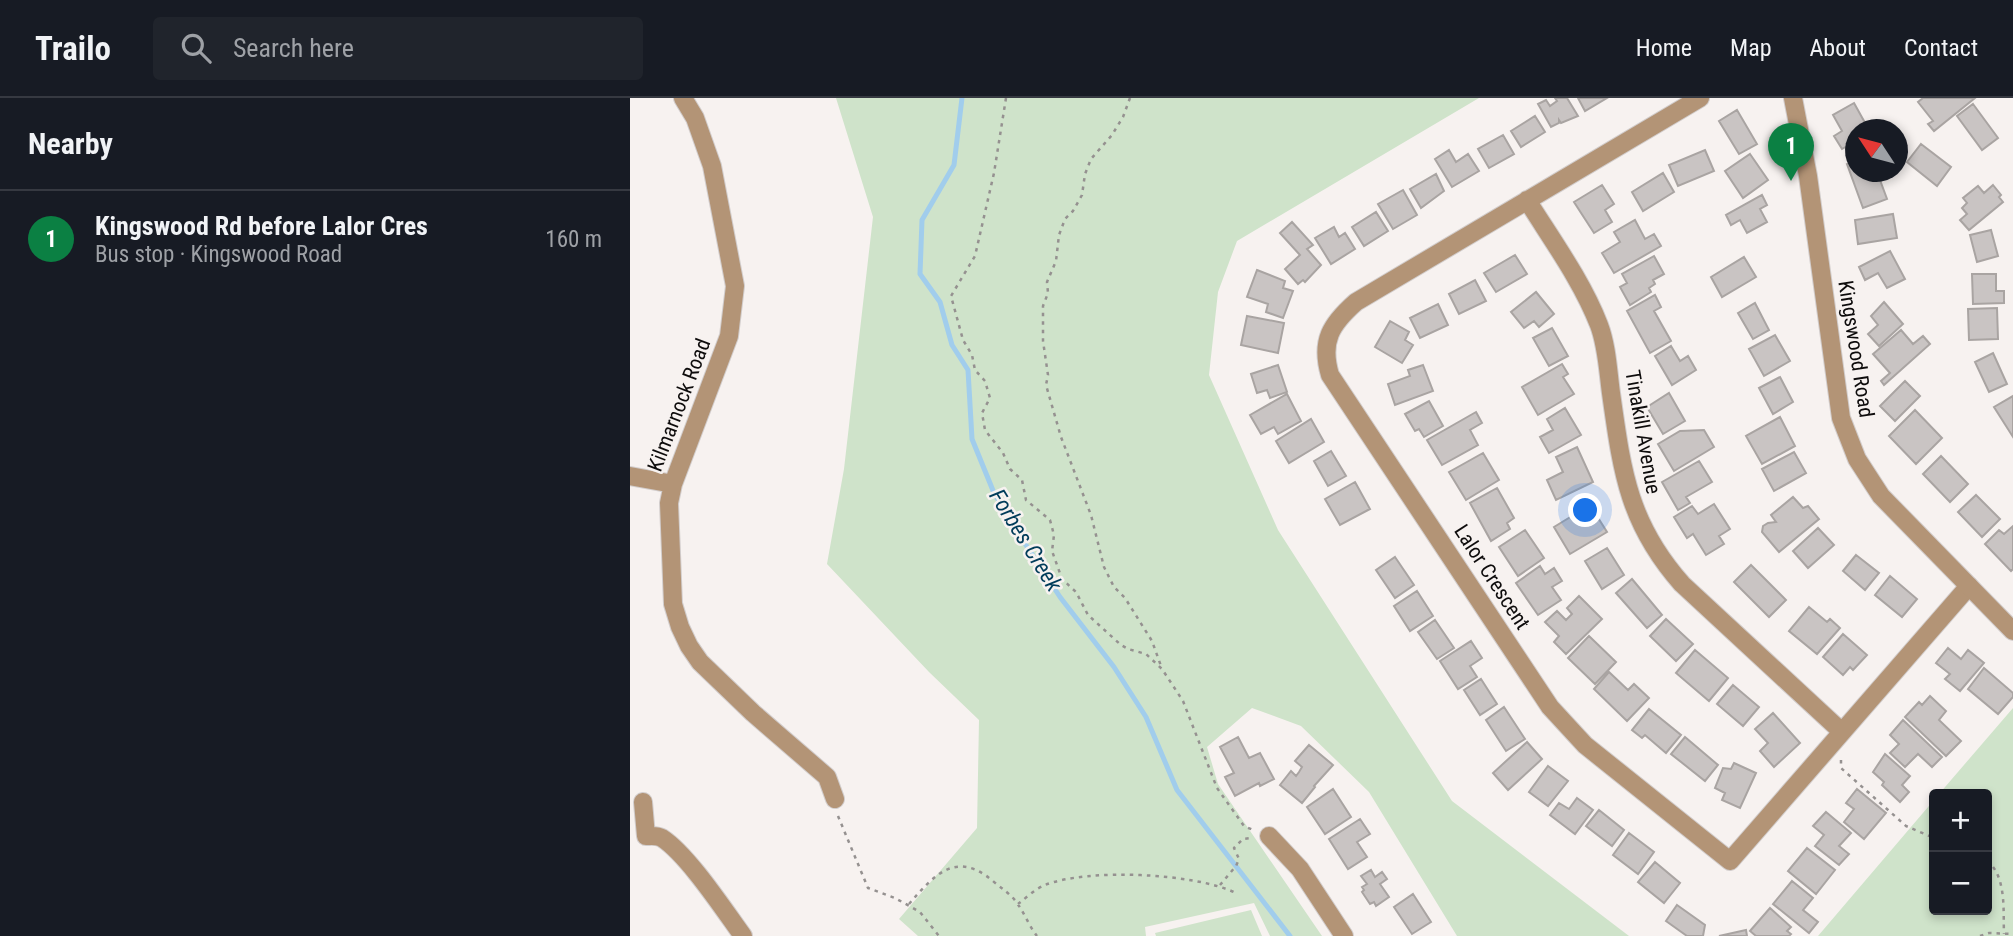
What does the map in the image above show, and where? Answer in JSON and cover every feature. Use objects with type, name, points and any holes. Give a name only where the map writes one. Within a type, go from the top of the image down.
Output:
[{"type":"street","name":"Kilmarnock Road","points":[[683,98],[695,118],[712,166],[735,286],[729,336],[673,484],[669,503],[673,604],[689,646],[701,662],[753,713],[827,777],[835,799]]},
{"type":"street","name":"Lalor Crescent","points":[[1700,98],[1378,288],[1349,308],[1333,326],[1327,340],[1324,352],[1330,375],[1550,707],[1585,745],[1730,861],[1969,586]]},
{"type":"street","name":"Kingswood Road","points":[[1793,98],[1808,176],[1837,394],[1845,429],[1857,459],[1881,496],[2013,631]]},
{"type":"street","name":"Tinakill Avenue","points":[[1527,200],[1563,257],[1599,326],[1627,490],[1637,518],[1650,541],[1682,584],[1842,733]]},
{"type":"street","points":[[630,476],[673,484]]},
{"type":"street","points":[[643,802],[638,839],[659,836],[673,848],[709,889],[743,936]]},
{"type":"street","points":[[1269,836],[1300,869],[1344,936]]},
{"type":"path","points":[[1006,98],[994,173],[975,256],[951,296],[963,340],[972,355],[975,370],[985,381],[990,398],[982,413],[985,430],[1003,453],[1010,469],[1022,480],[1026,500],[1050,520],[1054,535],[1052,551],[1062,579],[1076,593],[1088,615],[1121,645],[1146,654],[1162,669],[1183,701],[1217,788],[1244,826],[1269,836]]},
{"type":"path","points":[[1129,98],[1123,117],[1112,135],[1091,159],[1085,174],[1082,195],[1065,219],[1059,235],[1056,261],[1047,282],[1048,293],[1043,306],[1043,341],[1048,375],[1046,386],[1060,437],[1091,515],[1104,567],[1114,587],[1125,598],[1152,641],[1162,669]]},
{"type":"path","points":[[1842,733],[1841,768],[1906,826],[1929,836]]},
{"type":"path","points":[[835,799],[842,829],[868,888],[920,912],[939,936]]},
{"type":"path","points":[[1220,885],[1236,866],[1239,859],[1234,848],[1242,839]]},
{"type":"path","points":[[908,905],[929,881],[945,870],[957,866],[978,869],[1007,891],[1037,936]]},
{"type":"path","points":[[1992,866],[2003,891],[2004,934]]},
{"type":"path","points":[[1018,904],[1043,886],[1075,879],[1131,874],[1220,885],[1236,894]]},
{"type":"path","points":[[1979,936],[1989,933],[2013,934]]},
{"type":"green space","points":[[836,98],[1479,98],[1237,241],[1218,292],[1209,375],[1278,530],[1452,801],[1629,936],[1457,936],[1369,792],[1301,726],[1252,708],[1207,747],[1218,784],[1322,936],[1270,936],[1254,903],[1145,927],[1146,936],[918,936],[899,919],[977,828],[979,720],[929,672],[827,564],[844,469],[873,217]]},
{"type":"green space","points":[[2013,708],[2013,936],[1818,936],[1929,806],[1929,915],[1992,915],[1992,789],[1943,789]]},
{"type":"green space","points":[[1251,910],[1262,936],[1156,936],[1155,933]]},
{"type":"building","points":[[1555,98],[1567,98],[1578,116],[1561,123],[1559,120],[1559,123],[1551,127],[1538,104],[1546,100],[1550,106],[1557,101]]},
{"type":"building","points":[[1578,98],[1607,98],[1585,111]]},
{"type":"building","points":[[1923,98],[1975,98],[1934,131],[1928,124],[1933,121],[1918,102]]},
{"type":"building","points":[[1854,103],[1863,119],[1845,119],[1845,147],[1842,149],[1834,136],[1842,131],[1833,115]]},
{"type":"building","points":[[1973,104],[1998,138],[1982,150],[1957,116]]},
{"type":"building","points":[[1737,110],[1757,144],[1739,154],[1719,121]]},
{"type":"building","points":[[1535,116],[1545,132],[1521,147],[1511,131]]},
{"type":"building","points":[[1503,135],[1514,154],[1489,168],[1478,149]]},
{"type":"building","points":[[1921,144],[1951,167],[1937,186],[1908,161]]},
{"type":"building","points":[[1449,150],[1456,162],[1468,154],[1479,171],[1452,187],[1435,159]]},
{"type":"building","points":[[1705,150],[1714,171],[1678,186],[1669,165]]},
{"type":"building","points":[[1750,154],[1768,180],[1743,198],[1725,171]]},
{"type":"building","points":[[1663,173],[1674,192],[1643,211],[1632,192]]},
{"type":"building","points":[[1436,174],[1444,191],[1421,208],[1410,189]]},
{"type":"building","points":[[1854,182],[1881,182],[1887,199],[1863,208]]},
{"type":"building","points":[[1602,185],[1614,204],[1605,210],[1612,222],[1594,233],[1574,202]]},
{"type":"building","points":[[1993,185],[2003,202],[1969,230],[1960,220],[1967,214],[1962,208],[1967,203],[1963,198],[1978,186],[1984,193]]},
{"type":"building","points":[[1403,190],[1417,215],[1393,229],[1378,204]]},
{"type":"building","points":[[1762,195],[1767,205],[1760,209],[1767,222],[1747,233],[1740,220],[1731,225],[1726,215]]},
{"type":"building","points":[[1376,212],[1388,231],[1364,246],[1352,227]]},
{"type":"building","points":[[1893,214],[1897,238],[1858,244],[1855,220]]},
{"type":"building","points":[[1635,220],[1645,239],[1654,234],[1661,246],[1614,273],[1602,253],[1620,242],[1614,232]]},
{"type":"building","points":[[1292,222],[1313,245],[1307,249],[1321,265],[1305,282],[1303,280],[1298,284],[1285,269],[1300,255],[1280,233]]},
{"type":"building","points":[[1334,227],[1339,237],[1345,233],[1355,249],[1331,264],[1315,238]]},
{"type":"building","points":[[1991,230],[1998,256],[1977,262],[1970,235]]},
{"type":"building","points":[[1890,251],[1905,279],[1887,288],[1878,273],[1865,280],[1859,267]]},
{"type":"building","points":[[1515,255],[1527,274],[1496,292],[1484,273]]},
{"type":"building","points":[[1654,256],[1664,274],[1653,280],[1655,284],[1649,288],[1651,292],[1630,305],[1620,287],[1627,283],[1622,274]]},
{"type":"building","points":[[1744,257],[1756,277],[1722,297],[1711,277]]},
{"type":"building","points":[[1257,270],[1285,281],[1283,288],[1293,291],[1283,318],[1266,312],[1268,304],[1247,297]]},
{"type":"building","points":[[1972,274],[1996,274],[1996,291],[2004,291],[2004,303],[1973,304]]},
{"type":"building","points":[[1475,280],[1486,301],[1459,314],[1449,294]]},
{"type":"building","points":[[1536,292],[1554,314],[1539,327],[1534,321],[1524,328],[1511,312]]},
{"type":"building","points":[[1655,295],[1661,307],[1654,311],[1671,341],[1650,353],[1627,311]]},
{"type":"building","points":[[1884,302],[1903,324],[1879,346],[1868,334],[1878,325],[1871,316]]},
{"type":"building","points":[[1755,303],[1769,330],[1753,339],[1738,313]]},
{"type":"building","points":[[1438,304],[1448,325],[1420,338],[1410,318]]},
{"type":"building","points":[[1997,308],[1998,339],[1969,340],[1968,309]]},
{"type":"building","points":[[1247,316],[1284,323],[1278,353],[1241,345]]},
{"type":"building","points":[[1390,321],[1409,332],[1405,340],[1413,345],[1402,363],[1375,347]]},
{"type":"building","points":[[1552,328],[1568,356],[1549,366],[1533,338]]},
{"type":"building","points":[[1901,330],[1913,344],[1923,336],[1930,344],[1884,385],[1881,381],[1890,373],[1873,354]]},
{"type":"building","points":[[1775,335],[1790,361],[1764,376],[1749,349]]},
{"type":"building","points":[[1671,346],[1680,361],[1688,356],[1696,370],[1672,385],[1655,356]]},
{"type":"building","points":[[1993,353],[2007,384],[1989,392],[1975,362]]},
{"type":"building","points":[[1562,364],[1568,374],[1563,377],[1574,394],[1538,415],[1522,387]]},
{"type":"building","points":[[1278,365],[1287,392],[1270,398],[1267,390],[1257,393],[1251,374]]},
{"type":"building","points":[[1423,365],[1433,391],[1395,405],[1388,384],[1410,376],[1408,370]]},
{"type":"building","points":[[1780,377],[1793,402],[1773,414],[1759,388]]},
{"type":"building","points":[[1905,381],[1920,396],[1895,421],[1880,406]]},
{"type":"building","points":[[1669,393],[1685,421],[1663,434],[1647,407]]},
{"type":"building","points":[[1287,394],[1301,421],[1278,434],[1274,427],[1261,434],[1250,415]]},
{"type":"building","points":[[2013,396],[2013,437],[1994,407]]},
{"type":"building","points":[[1429,401],[1443,426],[1424,437],[1419,429],[1415,431],[1405,414]]},
{"type":"building","points":[[1565,408],[1581,435],[1549,453],[1540,437],[1553,430],[1547,419]]},
{"type":"building","points":[[1915,410],[1942,438],[1916,464],[1889,436]]},
{"type":"building","points":[[1476,412],[1482,423],[1470,430],[1478,445],[1442,465],[1427,440]]},
{"type":"building","points":[[1780,417],[1795,446],[1762,464],[1746,436]]},
{"type":"building","points":[[1311,419],[1324,442],[1289,463],[1276,441]]},
{"type":"building","points":[[1704,430],[1714,447],[1674,471],[1658,444],[1680,431]]},
{"type":"building","points":[[1577,447],[1593,482],[1556,500],[1547,480],[1563,472],[1556,457]]},
{"type":"building","points":[[1331,451],[1346,476],[1328,486],[1314,461]]},
{"type":"building","points":[[1794,452],[1806,473],[1774,491],[1762,469]]},
{"type":"building","points":[[1483,453],[1499,480],[1466,500],[1449,472]]},
{"type":"building","points":[[1941,456],[1968,484],[1950,502],[1923,474]]},
{"type":"building","points":[[1699,461],[1712,482],[1686,497],[1690,503],[1678,510],[1662,482]]},
{"type":"building","points":[[1355,482],[1370,509],[1340,525],[1325,499]]},
{"type":"building","points":[[1497,488],[1514,518],[1507,523],[1510,529],[1491,541],[1470,503]]},
{"type":"building","points":[[1976,495],[2000,519],[1982,537],[1958,512]]},
{"type":"building","points":[[1793,497],[1803,508],[1808,506],[1819,519],[1779,552],[1762,532],[1763,526],[1776,522],[1771,515]]},
{"type":"building","points":[[1714,504],[1730,529],[1719,536],[1724,544],[1706,555],[1693,534],[1687,538],[1674,517],[1692,506],[1698,514]]},
{"type":"building","points":[[1590,505],[1607,532],[1570,554],[1554,527]]},
{"type":"building","points":[[2013,526],[2011,571],[1985,544],[1999,530],[2004,534]]},
{"type":"building","points":[[1818,528],[1834,545],[1808,568],[1793,551]]},
{"type":"building","points":[[1525,530],[1544,558],[1518,576],[1499,547]]},
{"type":"building","points":[[1607,548],[1624,575],[1602,589],[1585,561]]},
{"type":"building","points":[[1856,555],[1879,573],[1865,590],[1843,571]]},
{"type":"building","points":[[1395,557],[1414,585],[1395,598],[1376,570]]},
{"type":"building","points":[[1751,565],[1786,600],[1769,617],[1734,582]]},
{"type":"building","points":[[1540,566],[1545,574],[1554,568],[1562,581],[1552,587],[1561,600],[1538,615],[1516,583]]},
{"type":"building","points":[[1890,576],[1917,599],[1902,617],[1875,595]]},
{"type":"building","points":[[1632,579],[1662,615],[1647,628],[1616,593]]},
{"type":"building","points":[[1417,591],[1433,616],[1410,631],[1394,606]]},
{"type":"building","points":[[1579,596],[1602,619],[1566,654],[1554,642],[1559,636],[1545,622],[1557,611],[1566,620],[1572,614],[1567,608]]},
{"type":"building","points":[[1809,607],[1827,622],[1830,619],[1840,628],[1817,654],[1789,631]]},
{"type":"building","points":[[1666,619],[1693,644],[1676,661],[1650,636]]},
{"type":"building","points":[[1435,620],[1454,648],[1437,659],[1418,632]]},
{"type":"building","points":[[1843,634],[1867,655],[1853,670],[1850,667],[1843,675],[1823,657]]},
{"type":"building","points":[[1589,636],[1616,662],[1595,684],[1568,658]]},
{"type":"building","points":[[1471,641],[1482,658],[1470,666],[1477,677],[1458,689],[1440,661]]},
{"type":"building","points":[[1948,648],[1961,659],[1968,650],[1984,663],[1960,691],[1945,679],[1950,674],[1936,663]]},
{"type":"building","points":[[1695,650],[1728,678],[1709,701],[1676,673]]},
{"type":"building","points":[[1984,668],[2013,693],[2013,697],[1998,714],[1968,689]]},
{"type":"building","points":[[1609,672],[1628,690],[1634,684],[1649,698],[1627,721],[1594,689]]},
{"type":"building","points":[[1481,679],[1497,704],[1480,715],[1464,690]]},
{"type":"building","points":[[1733,685],[1759,707],[1743,726],[1717,704]]},
{"type":"building","points":[[1930,696],[1946,711],[1939,720],[1961,741],[1946,756],[1905,717],[1919,702],[1922,705]]},
{"type":"building","points":[[1504,707],[1525,739],[1506,751],[1486,720]]},
{"type":"building","points":[[1649,709],[1681,735],[1666,753],[1645,735],[1642,738],[1632,730]]},
{"type":"building","points":[[1773,713],[1800,743],[1774,767],[1760,751],[1768,743],[1755,729]]},
{"type":"building","points":[[1903,720],[1942,757],[1932,767],[1918,754],[1905,767],[1890,753],[1899,744],[1890,735]]},
{"type":"building","points":[[1238,737],[1249,758],[1260,753],[1274,779],[1260,786],[1259,783],[1235,796],[1225,777],[1234,773],[1220,747]]},
{"type":"building","points":[[1685,737],[1718,765],[1705,781],[1671,754]]},
{"type":"building","points":[[1527,742],[1542,759],[1508,790],[1493,773]]},
{"type":"building","points":[[1309,745],[1333,765],[1302,803],[1280,785],[1291,771],[1296,776],[1299,772],[1302,767],[1295,761]]},
{"type":"building","points":[[1885,754],[1910,776],[1902,785],[1909,792],[1900,802],[1873,772]]},
{"type":"building","points":[[1734,763],[1756,773],[1740,808],[1722,800],[1725,793],[1715,788],[1723,768],[1731,769]]},
{"type":"building","points":[[1548,766],[1568,781],[1548,806],[1529,792]]},
{"type":"building","points":[[1333,789],[1351,817],[1325,834],[1307,807]]},
{"type":"building","points":[[1857,789],[1886,813],[1864,839],[1844,822],[1854,809],[1846,803]]},
{"type":"building","points":[[1577,798],[1593,810],[1575,834],[1550,815],[1559,803],[1569,809]]},
{"type":"building","points":[[1599,810],[1624,830],[1612,846],[1586,826]]},
{"type":"building","points":[[1826,812],[1851,833],[1839,846],[1849,854],[1839,865],[1815,846],[1824,835],[1813,826]]},
{"type":"building","points":[[1360,819],[1370,834],[1357,842],[1367,857],[1348,869],[1329,839]]},
{"type":"building","points":[[1629,833],[1654,852],[1638,874],[1613,855]]},
{"type":"building","points":[[1807,848],[1835,870],[1816,894],[1788,871]]},
{"type":"building","points":[[1655,862],[1680,883],[1664,903],[1638,882]]},
{"type":"building","points":[[1371,870],[1375,877],[1382,872],[1387,879],[1380,884],[1389,897],[1376,906],[1374,902],[1370,904],[1362,892],[1362,887],[1367,884],[1361,876]]},
{"type":"building","points":[[1792,881],[1813,898],[1803,910],[1818,922],[1809,933],[1773,904]]},
{"type":"building","points":[[1413,894],[1431,922],[1412,934],[1394,907]]},
{"type":"building","points":[[1677,905],[1705,925],[1703,936],[1687,936],[1666,921]]},
{"type":"building","points":[[1770,908],[1791,927],[1787,931],[1791,934],[1789,936],[1756,936],[1750,931]]},
{"type":"building","points":[[1746,930],[1747,936],[1719,936]]},
{"type":"waterway","name":"Forbes Creek","points":[[962,98],[954,165],[922,220],[920,274],[940,302],[952,345],[968,370],[972,439],[994,493],[1026,545],[1060,597],[1114,667],[1146,717],[1177,790],[1290,936]]},
{"type":"place","name":"Kingswood Rd before Lalor Cres","points":[[1791,181]]}]
